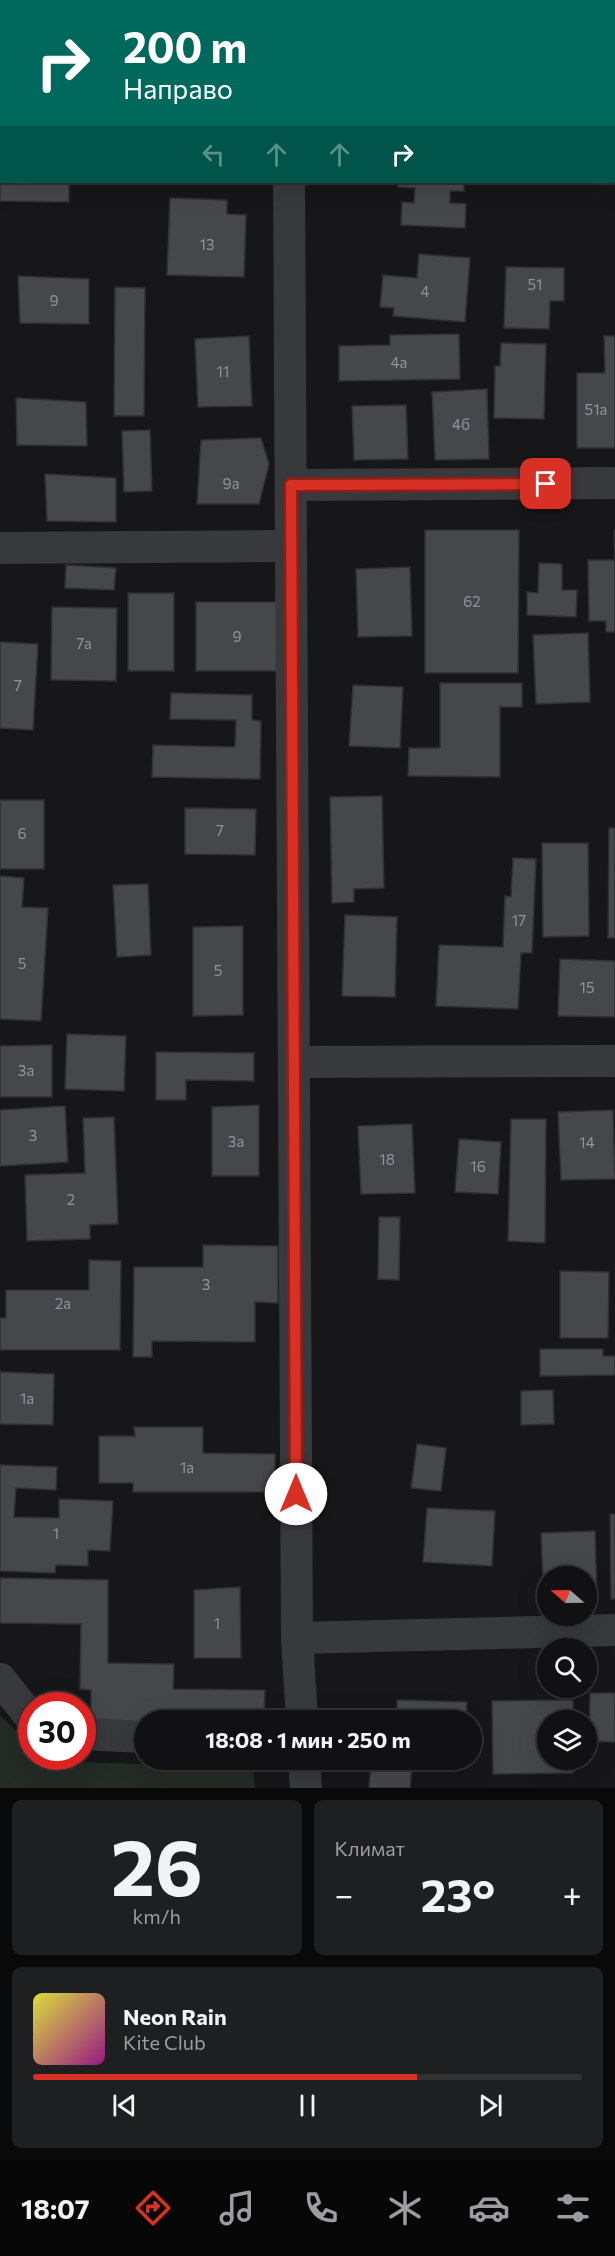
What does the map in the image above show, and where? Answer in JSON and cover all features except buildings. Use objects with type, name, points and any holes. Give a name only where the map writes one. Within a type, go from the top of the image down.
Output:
[{"type":"street","points":[[289,183],[297,1638],[301,1710]]},
{"type":"street","points":[[291,485],[615,483]]},
{"type":"street","points":[[0,548],[291,546]]},
{"type":"street","points":[[294,1062],[615,1061]]},
{"type":"street","points":[[297,1638],[615,1630]]},
{"type":"street","points":[[0,1679],[18,1702]]},
{"type":"street","points":[[96,1735],[134,1737]]},
{"type":"street","points":[[305,1770],[306,1788]]},
{"type":"shaded area","points":[[0,1716],[18,1732],[18,1770],[96,1770],[96,1763],[134,1764],[134,1770],[253,1770],[255,1788],[0,1788]]},
{"type":"route","points":[[296,1494],[291,485],[546,484]]}]
